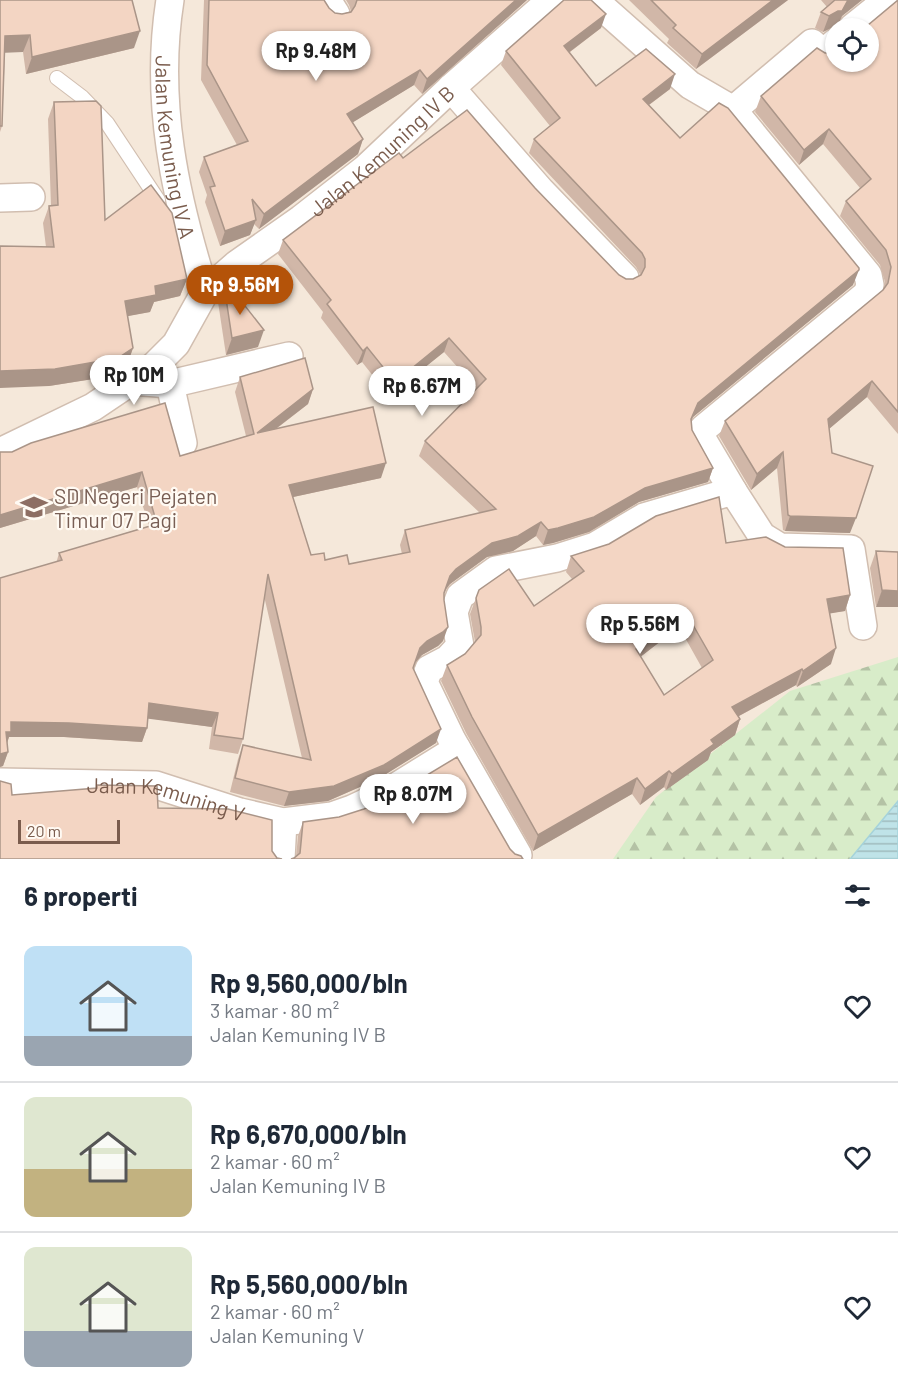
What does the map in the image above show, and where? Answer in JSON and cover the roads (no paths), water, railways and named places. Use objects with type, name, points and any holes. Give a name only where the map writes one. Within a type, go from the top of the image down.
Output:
[{"type":"street","name":"Jalan Kemuning IV A","points":[[170,0],[166,22],[164,97],[174,176],[189,243],[205,292]]},
{"type":"street","name":"Jalan Kemuning IV B","points":[[0,452],[93,407],[154,366],[176,344],[205,292],[237,264],[301,219],[365,169],[451,88],[551,0]]},
{"type":"street","points":[[594,0],[690,85],[733,110],[868,275],[870,285],[867,294],[705,427],[701,433],[701,437],[762,536],[780,547],[851,549],[863,626]]},
{"type":"street","points":[[864,18],[887,0]]},
{"type":"street","points":[[733,110],[812,43],[823,53],[825,51]]},
{"type":"street","points":[[451,88],[542,191],[625,278]]},
{"type":"street","points":[[0,198],[31,198]]},
{"type":"street","points":[[131,381],[170,384],[289,356]]},
{"type":"street","points":[[170,384],[183,443]]},
{"type":"street","points":[[518,855],[457,749],[424,682],[429,669],[448,659],[460,646],[454,612],[460,596],[496,570],[557,558],[595,546],[645,517],[733,491]]},
{"type":"street","name":"Jalan Kemuning V","points":[[0,782],[156,785],[240,812],[283,822],[332,816],[352,809],[386,793],[457,749]]},
{"type":"street","points":[[281,859],[283,822]]},
{"type":"lane","points":[[57,78],[82,98],[107,123],[143,180],[189,243]]},
{"type":"water","points":[[898,801],[898,859],[850,859],[851,858]]},
{"type":"place","name":"SD Negeri Pejaten Timur 07 Pagi","points":[[34,507]]}]
